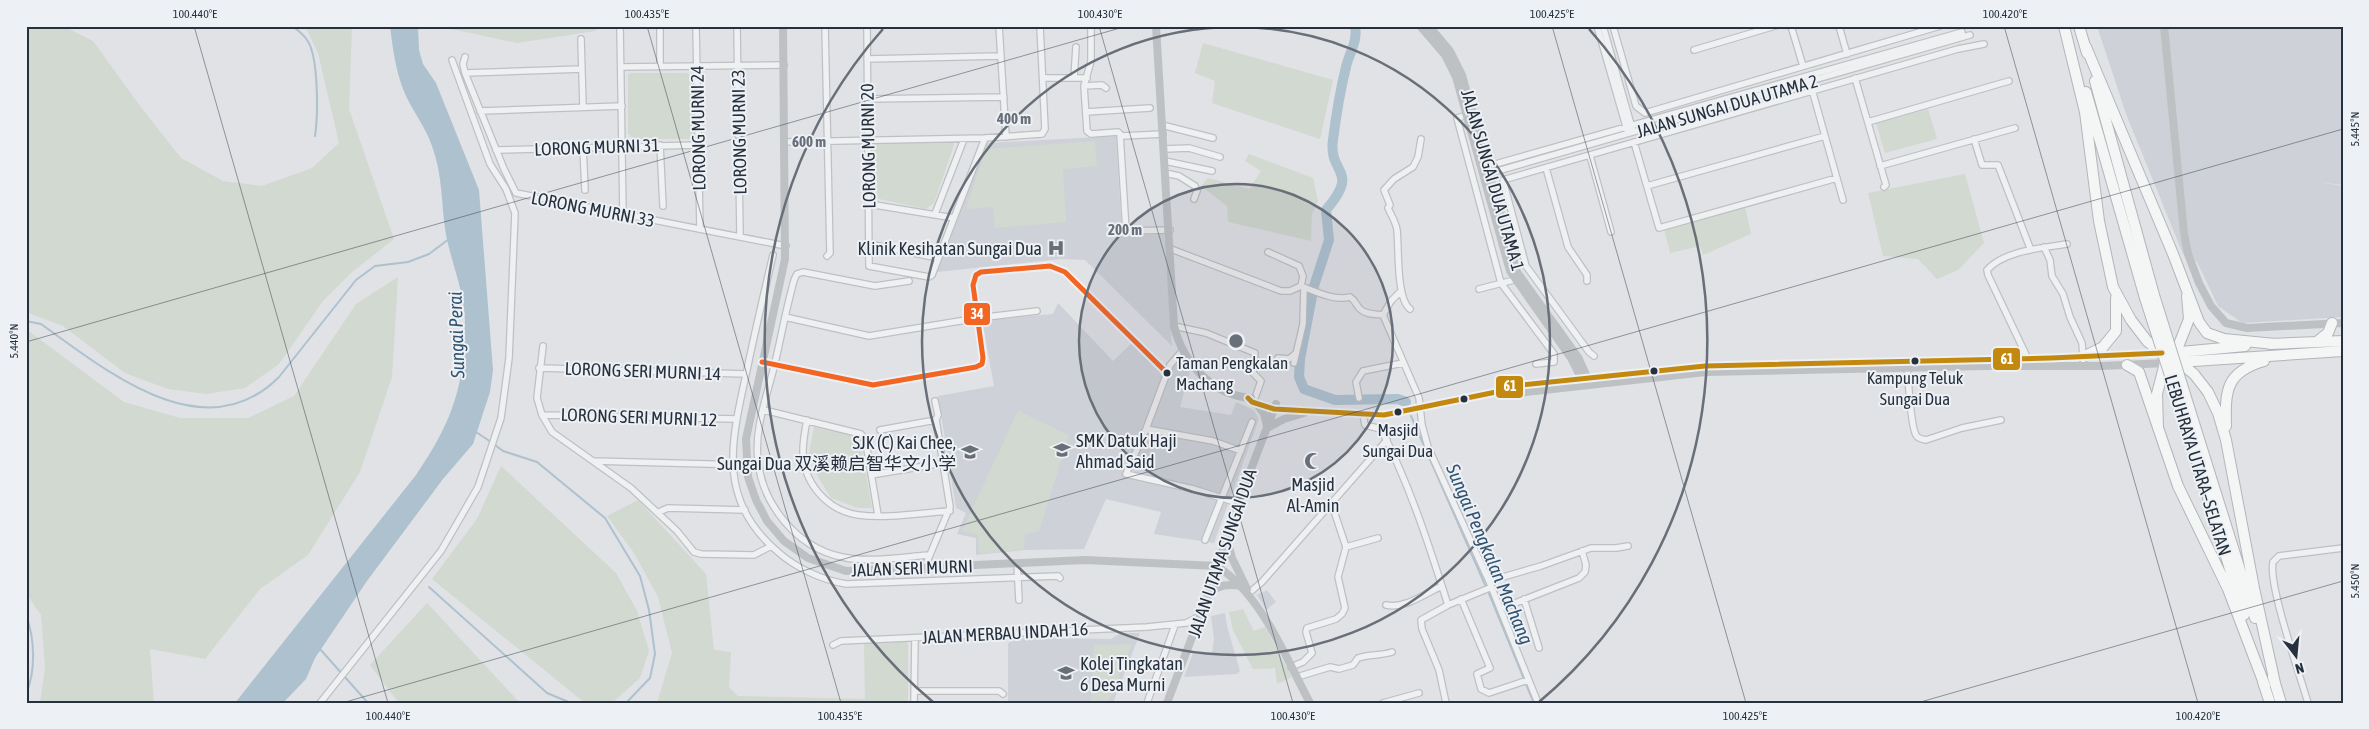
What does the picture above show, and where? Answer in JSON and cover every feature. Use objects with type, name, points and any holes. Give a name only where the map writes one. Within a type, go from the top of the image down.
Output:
[{"type":"highway","points":[[2064,26],[2085,112],[2100,229],[2116,295],[2116,331],[2103,346],[2083,357]]},
{"type":"highway","name":"LEBUHRAYA UTARA–SELATAN","points":[[2064,26],[2103,144],[2189,421],[2281,703]]},
{"type":"highway","name":"LEBUHRAYA UTARA–SELATAN","points":[[2079,26],[2150,296]]},
{"type":"highway","points":[[2086,47],[2173,254],[2187,296],[2199,322],[2207,333],[2224,339],[2275,344]]},
{"type":"highway","points":[[2116,295],[2136,327],[2163,358]]},
{"type":"highway","points":[[2177,357],[2189,319],[2187,296]]},
{"type":"highway","points":[[2318,341],[2328,333],[2333,323]]},
{"type":"highway","points":[[2163,358],[2275,344],[2343,341]]},
{"type":"highway","points":[[2177,357],[2286,356],[2343,351]]},
{"type":"highway","points":[[2226,440],[2225,400],[2227,388],[2234,376],[2248,366],[2286,356]]},
{"type":"highway","points":[[2177,357],[2208,392],[2218,412],[2226,440],[2254,588],[2275,683]]},
{"type":"highway","points":[[2158,428],[2157,394],[2163,358]]},
{"type":"highway","points":[[2127,365],[2138,372],[2178,486],[2228,589],[2264,686]]},
{"type":"highway","name":"LEBUHRAYA UTARA–SELATAN","points":[[2189,421],[2270,703]]},
{"type":"main road","name":"JALAN SERI MURNI","points":[[783,26],[786,246],[783,270],[746,439],[746,465],[751,488],[760,511],[784,541],[808,558],[846,571],[1104,560],[1216,566]]},
{"type":"main road","points":[[1156,26],[1170,230],[1174,326],[1182,351],[1195,369],[1207,380],[1228,392],[1278,407],[1307,412],[1384,415],[1496,392],[1511,386],[1563,379],[1585,381],[1706,372],[2127,365],[2163,358]]},
{"type":"main road","name":"JALAN SUNGAI DUA UTAMA 1","points":[[1420,26],[1433,40],[1450,64],[1487,170],[1510,272],[1514,280],[1575,357]]},
{"type":"main road","name":"JALAN SUNGAI DUA UTAMA 1","points":[[1430,26],[1450,51],[1460,68],[1517,272],[1575,357],[1585,381]]},
{"type":"main road","points":[[2164,26],[2184,232],[2188,254],[2211,306],[2218,317],[2236,327],[2333,323]]},
{"type":"main road","points":[[1563,379],[1571,372],[1575,357],[1594,370],[1612,375]]},
{"type":"main road","points":[[1496,392],[1517,394],[1612,375],[1705,366],[2083,357],[2163,358]]},
{"type":"main road","points":[[1254,400],[1264,414],[1267,428],[1284,419],[1307,412]]},
{"type":"main road","name":"JALAN UTAMA SUNGAI DUA","points":[[1167,703],[1208,595],[1238,504],[1267,428],[1278,407]]},
{"type":"main road","points":[[1226,538],[1232,558],[1248,593],[1310,703]]},
{"type":"main road","points":[[1216,566],[1248,593]]},
{"type":"main road","points":[[1208,595],[1214,589],[1221,586],[1232,584],[1242,586]]},
{"type":"street","points":[[620,26],[623,214]]},
{"type":"street","points":[[660,26],[660,66]]},
{"type":"street","name":"LORONG MURNI 24","points":[[696,26],[700,230]]},
{"type":"street","name":"LORONG MURNI 23","points":[[738,26],[740,237]]},
{"type":"street","points":[[825,26],[830,253],[827,256]]},
{"type":"street","name":"LORONG MURNI 20","points":[[867,26],[869,266],[929,277],[932,275],[938,258]]},
{"type":"street","points":[[999,26],[1006,137]]},
{"type":"street","points":[[784,142],[964,139],[1042,134],[1045,129],[1040,26]]},
{"type":"street","points":[[1091,26],[1092,55],[1084,86],[1089,133],[1120,134],[1122,136],[1163,134]]},
{"type":"street","points":[[1597,26],[1605,44],[1630,130]]},
{"type":"street","points":[[1603,26],[1605,44]]},
{"type":"street","points":[[1613,26],[1636,106],[1645,113],[1940,26]]},
{"type":"street","points":[[1694,50],[1775,26]]},
{"type":"street","points":[[1792,26],[1803,66]]},
{"type":"street","points":[[1839,26],[1847,54]]},
{"type":"street","name":"JALAN SUNGAI DUA UTAMA 2","points":[[1487,170],[1954,37],[1962,32]]},
{"type":"street","name":"JALAN SUNGAI DUA UTAMA 2","points":[[1630,130],[1727,99],[1809,79],[1912,46],[1970,35]]},
{"type":"street","points":[[1605,44],[1616,36]]},
{"type":"street","points":[[1909,36],[1912,46]]},
{"type":"street","points":[[1954,37],[1958,49]]},
{"type":"street","points":[[581,39],[583,107]]},
{"type":"street","points":[[1594,356],[1589,352],[1526,266],[1503,180],[1855,78],[1958,49],[1984,44]]},
{"type":"street","points":[[1074,78],[1076,47]]},
{"type":"street","points":[[867,59],[1001,56]]},
{"type":"street","name":"LORONG MURNI 33","points":[[466,57],[463,64],[465,73],[496,150],[516,193],[786,246]]},
{"type":"street","points":[[320,703],[441,551],[478,487],[501,418],[509,358],[515,213],[506,189],[490,164],[452,60]]},
{"type":"street","points":[[622,67],[784,65]]},
{"type":"street","points":[[465,73],[582,69]]},
{"type":"street","points":[[1043,78],[1087,78]]},
{"type":"street","points":[[1855,78],[1886,185],[1884,187]]},
{"type":"street","points":[[1809,79],[1843,200]]},
{"type":"street","points":[[1868,122],[2009,81]]},
{"type":"street","points":[[1084,86],[1102,85],[1106,88]]},
{"type":"street","points":[[1725,89],[1727,99]]},
{"type":"street","points":[[867,99],[1004,97]]},
{"type":"street","points":[[480,111],[622,106]]},
{"type":"street","points":[[1086,112],[1150,108]]},
{"type":"street","name":"JALAN SUNGAI DUA UTAMA 1","points":[[1468,115],[1457,118],[1501,283],[1554,354],[1554,362],[1536,364]]},
{"type":"street","points":[[1162,125],[1213,138]]},
{"type":"street","points":[[1880,166],[2015,128]]},
{"type":"street","points":[[1120,134],[1126,231],[1170,230]]},
{"type":"street","points":[[1647,186],[1825,136]]},
{"type":"street","points":[[869,244],[938,258],[985,138]]},
{"type":"street","points":[[935,214],[964,139]]},
{"type":"street","points":[[1410,309],[1406,306],[1402,291],[1396,227],[1388,208],[1390,206],[1384,190],[1394,179],[1414,168],[1421,139]]},
{"type":"street","points":[[1974,139],[1982,165],[1998,165],[2030,248]]},
{"type":"street","points":[[1634,142],[1659,228],[1836,178]]},
{"type":"street","name":"LORONG MURNI 31","points":[[496,150],[622,145],[699,145]]},
{"type":"street","points":[[660,145],[663,206]]},
{"type":"street","points":[[583,147],[585,190]]},
{"type":"street","points":[[1164,149],[1190,148],[1220,157]]},
{"type":"street","points":[[1590,156],[1611,232]]},
{"type":"street","points":[[1165,161],[1212,171]]},
{"type":"street","points":[[1546,168],[1568,247],[1587,275],[1587,281]]},
{"type":"street","points":[[1166,172],[1179,176],[1195,186],[1197,191],[1194,199]]},
{"type":"street","points":[[868,204],[954,218]]},
{"type":"street","points":[[1506,234],[1517,230]]},
{"type":"street","points":[[2028,359],[1988,276],[1988,270],[2004,259],[2030,248],[2067,244]]},
{"type":"street","points":[[2044,247],[2050,260],[2052,276],[2063,294],[2070,317],[2082,343],[2083,357]]},
{"type":"street","points":[[1171,249],[1281,291],[1290,291],[1304,287],[1322,292],[1335,299],[1350,297],[1360,309],[1367,313],[1384,315]]},
{"type":"street","points":[[1268,252],[1299,266],[1304,276],[1302,324],[1294,363]]},
{"type":"street","points":[[773,255],[736,419],[732,465],[745,510],[771,546],[784,558],[816,575],[846,584],[1058,576],[1060,578]]},
{"type":"street","points":[[762,362],[873,385],[976,367],[982,364],[983,349],[973,285],[974,278],[979,273],[1055,267],[1065,272],[1167,373]]},
{"type":"street","points":[[908,281],[875,286],[803,272],[795,277],[764,410],[758,452],[761,476],[767,494],[776,511],[784,523],[807,542],[841,557],[864,559],[929,555]]},
{"type":"street","name":"JALAN SUNGAI DUA UTAMA 1","points":[[1479,289],[1514,280]]},
{"type":"street","points":[[1402,291],[1391,301],[1384,315],[1419,398],[1428,447],[1500,608],[1538,703]]},
{"type":"street","points":[[1547,314],[1557,307]]},
{"type":"street","points":[[785,317],[869,336],[978,318],[1037,311]]},
{"type":"street","points":[[1174,326],[1206,333],[1255,353],[1253,373],[1262,382],[1254,400]]},
{"type":"street","points":[[543,346],[537,398],[542,415],[557,436],[631,488],[659,512],[694,552],[701,554],[754,555],[771,546]]},
{"type":"street","points":[[1182,351],[1175,357],[1167,373],[1146,429],[1126,474],[1193,488],[1238,504]]},
{"type":"street","points":[[1278,358],[1289,359],[1295,354]]},
{"type":"street","points":[[1358,398],[1356,382],[1363,371],[1403,363]]},
{"type":"street","name":"LORONG SERI MURNI 14","points":[[539,368],[746,374]]},
{"type":"street","points":[[1907,368],[1913,422],[1916,435],[1920,439],[1926,440],[1955,430],[2000,420]]},
{"type":"street","points":[[924,569],[950,511],[936,420],[938,415],[935,401]]},
{"type":"street","points":[[764,410],[861,434],[866,442],[878,515]]},
{"type":"street","name":"LORONG SERI MURNI 12","points":[[542,415],[736,419]]},
{"type":"street","points":[[1363,415],[1365,425],[1382,429],[1387,440],[1414,502],[1448,605]]},
{"type":"street","points":[[807,420],[803,443],[804,461],[815,489],[829,503],[846,512],[860,515],[950,511]]},
{"type":"street","points":[[880,430],[936,420]]},
{"type":"street","points":[[1205,540],[1252,422]]},
{"type":"street","points":[[1146,429],[1213,441],[1241,451]]},
{"type":"street","points":[[1248,593],[1262,582],[1299,537],[1330,506],[1387,440]]},
{"type":"street","points":[[593,461],[746,465]]},
{"type":"street","points":[[871,475],[943,463]]},
{"type":"street","points":[[1291,667],[1303,662],[1312,653],[1307,628],[1336,619],[1346,608],[1338,577],[1346,547],[1334,510],[1330,506]]},
{"type":"street","points":[[659,512],[668,508],[745,510]]},
{"type":"street","points":[[1346,547],[1378,538]]},
{"type":"street","points":[[1446,703],[1439,670],[1420,624],[1425,616],[1490,585],[1591,548],[1628,546]]},
{"type":"street","points":[[2308,703],[2283,618],[2273,576],[2273,562],[2278,556],[2343,548]]},
{"type":"street","points":[[1500,608],[1579,578],[1585,572],[1586,565],[1582,552]]},
{"type":"street","points":[[1017,564],[1019,600]]},
{"type":"street","points":[[1386,604],[1396,607],[1442,586]]},
{"type":"street","points":[[1461,599],[1490,668],[1477,674],[1483,692],[1489,693],[1528,680]]},
{"type":"street","points":[[1524,599],[1539,648]]},
{"type":"street","name":"JALAN MERBAU INDAH 16","points":[[1177,625],[1200,616]]},
{"type":"street","points":[[1147,703],[1177,625]]},
{"type":"street","name":"JALAN MERBAU INDAH 16","points":[[833,645],[841,641],[1177,625],[1188,627],[1194,633]]},
{"type":"street","points":[[914,703],[915,638]]},
{"type":"street","points":[[1297,677],[1330,666],[1339,669],[1353,666],[1358,658],[1370,654],[1378,657],[1392,652]]},
{"type":"street","points":[[914,691],[999,691],[1003,694]]},
{"type":"street","points":[[1383,703],[1419,693]]},
{"type":"shaded area","points":[[38,26],[63,26],[93,41],[140,106],[181,158],[223,181],[262,186],[312,168],[339,143],[318,53],[305,26],[352,26],[349,109],[394,239],[352,272],[323,301],[279,364],[245,388],[206,394],[168,389],[125,373],[63,326],[26,312],[26,31]]},
{"type":"shaded area","points":[[438,26],[601,26],[595,31],[517,43]]},
{"type":"shaded area","points":[[2097,26],[2343,26],[2343,185],[2319,182],[2343,186],[2343,317],[2242,323],[2218,306],[2197,262],[2183,254],[2126,114]]},
{"type":"shaded area","points":[[1203,43],[1333,80],[1320,139],[1212,103],[1215,81],[1195,73]]},
{"type":"shaded area","points":[[630,73],[687,73],[693,78],[694,133],[689,139],[633,139],[628,133],[628,75]]},
{"type":"shaded area","points":[[1928,109],[1937,139],[1885,153],[1876,123]]},
{"type":"shaded area","name":"Klinik Kesihatan Sungai Dua","points":[[1116,136],[1122,236],[1164,234],[1172,346],[1085,260],[1061,259],[937,272],[986,143]]},
{"type":"shaded area","points":[[951,140],[954,145],[934,203],[926,209],[879,199],[873,194],[871,146],[876,141]]},
{"type":"shaded area","points":[[1095,141],[1097,166],[1063,169],[1066,222],[995,228],[993,207],[966,209],[986,149]]},
{"type":"shaded area","points":[[1249,154],[1313,178],[1318,201],[1312,214],[1311,241],[1228,222],[1227,206],[1201,186],[1208,178],[1249,189],[1261,171],[1245,161]]},
{"type":"shaded area","points":[[1965,174],[1984,243],[1958,270],[1937,279],[1918,259],[1883,256],[1868,193]]},
{"type":"shaded area","points":[[1745,206],[1751,234],[1703,255],[1700,246],[1670,253],[1664,229]]},
{"type":"shaded area","points":[[398,277],[392,377],[360,472],[308,555],[260,589],[205,659],[150,649],[154,703],[40,703],[45,668],[41,615],[26,593],[26,329],[124,402],[180,418],[248,418],[294,396],[356,304]]},
{"type":"shaded area","points":[[1058,303],[1113,361],[1136,339],[1170,373],[1174,363],[1182,364],[1190,371],[1180,407],[1231,415],[1236,402],[1254,410],[1259,419],[1214,543],[1154,534],[1161,512],[1106,499],[1084,549],[1025,550],[976,555],[976,538],[957,534],[966,513],[956,508],[938,396],[994,386],[983,325],[987,320],[1053,314]]},
{"type":"shaded area","points":[[1018,411],[1069,435],[1039,531],[1025,534],[1024,549],[979,554],[978,535],[962,531]]},
{"type":"shaded area","points":[[814,427],[850,435],[861,446],[872,508],[858,508],[831,498],[817,475],[809,453]]},
{"type":"shaded area","points":[[501,466],[616,573],[637,611],[649,651],[640,678],[612,703],[585,703],[432,579],[477,519]]},
{"type":"shaded area","points":[[638,500],[706,574],[714,650],[731,652],[729,687],[738,696],[865,699],[864,642],[908,642],[908,703],[657,703],[672,653],[658,597],[634,553],[607,516]]},
{"type":"shaded area","points":[[1267,590],[1276,602],[1266,610],[1257,595]]},
{"type":"shaded area","points":[[427,603],[520,703],[399,703],[370,665]]},
{"type":"shaded area","points":[[1243,609],[1254,631],[1265,627],[1292,677],[1277,684],[1275,668],[1253,669],[1233,630],[1229,612]]},
{"type":"shaded area","points":[[1225,613],[1240,671],[1237,674],[1184,677],[1193,653],[1212,654],[1214,638],[1211,616]]},
{"type":"shaded area","name":"Kolej Tingkatan 6 Desa Murni","points":[[1121,633],[1140,633],[1113,703],[1008,703],[1008,644],[1012,638],[1111,639]]},
{"type":"shaded area","points":[[1132,644],[1108,703],[1091,703],[1094,645]]},
{"type":"water","points":[[390,26],[418,26],[419,50],[423,64],[436,83],[479,190],[493,370],[490,392],[473,444],[443,479],[367,581],[315,658],[306,679],[283,703],[235,703],[416,475],[443,429],[450,414],[459,383],[464,347],[465,314],[461,290],[446,235],[436,157],[403,88],[395,62]]},
{"type":"waterway","points":[[293,26],[307,40],[314,59],[317,101],[315,136]]},
{"type":"waterway","name":"Sungai Pengkalan Machang","points":[[1355,26],[1356,32],[1342,85],[1333,140],[1335,160],[1341,173],[1341,187],[1326,210],[1329,240],[1314,286],[1300,359],[1299,377],[1304,389],[1335,400],[1398,399],[1406,402]]},
{"type":"waterway","points":[[26,321],[41,324],[95,363],[157,396],[188,406],[219,407],[250,398],[279,377],[356,280],[375,266],[408,262],[429,254],[449,239]]},
{"type":"waterway","name":"Sungai Pengkalan Machang","points":[[1411,416],[1486,587]]},
{"type":"waterway","points":[[476,432],[491,442]]},
{"type":"waterway","points":[[495,445],[503,451],[537,462],[605,518],[640,576],[649,610],[655,654],[650,678],[626,703]]},
{"type":"waterway","points":[[429,587],[547,693],[571,703]]},
{"type":"waterway","name":"Sungai Pengkalan Machang","points":[[1488,591],[1524,679]]},
{"type":"waterway","points":[[26,615],[33,644],[33,665],[26,694]]},
{"type":"waterway","points":[[320,649],[368,703]]},
{"type":"waterway","name":"Sungai Pengkalan Machang","points":[[1526,684],[1534,703]]},
{"type":"transit line","name":"34","points":[[762,362],[873,385],[976,367],[982,364],[983,358],[973,285],[976,275],[981,272],[1050,266],[1065,272],[1167,373]]},
{"type":"transit line","name":"61","points":[[1248,398],[1252,402],[1274,409],[1384,415],[1496,392],[1511,386],[1705,366],[2051,358],[2162,353]]},
{"type":"place","name":"Klinik Kesihatan Sungai Dua","points":[[1056,248]]},
{"type":"place","name":"Kampung Teluk Sungai Dua","points":[[1915,361]]},
{"type":"place","name":"Taman Pengkalan Machang","points":[[1167,373]]},
{"type":"place","name":"Masjid Sungai Dua","points":[[1398,412]]},
{"type":"place","name":"SMK Datuk Haji Ahmad Said","points":[[1062,450]]},
{"type":"place","name":"SJK (C) Kai Chee, Sungai Dua 双溪赖启智华文小学","points":[[970,452]]},
{"type":"place","name":"Masjid Al-Amin","points":[[1313,461]]},
{"type":"place","name":"Kolej Tingkatan 6 Desa Murni","points":[[1066,673]]},
{"type":"water label","name":"Sungai Perai","points":[[456,335]]}]
